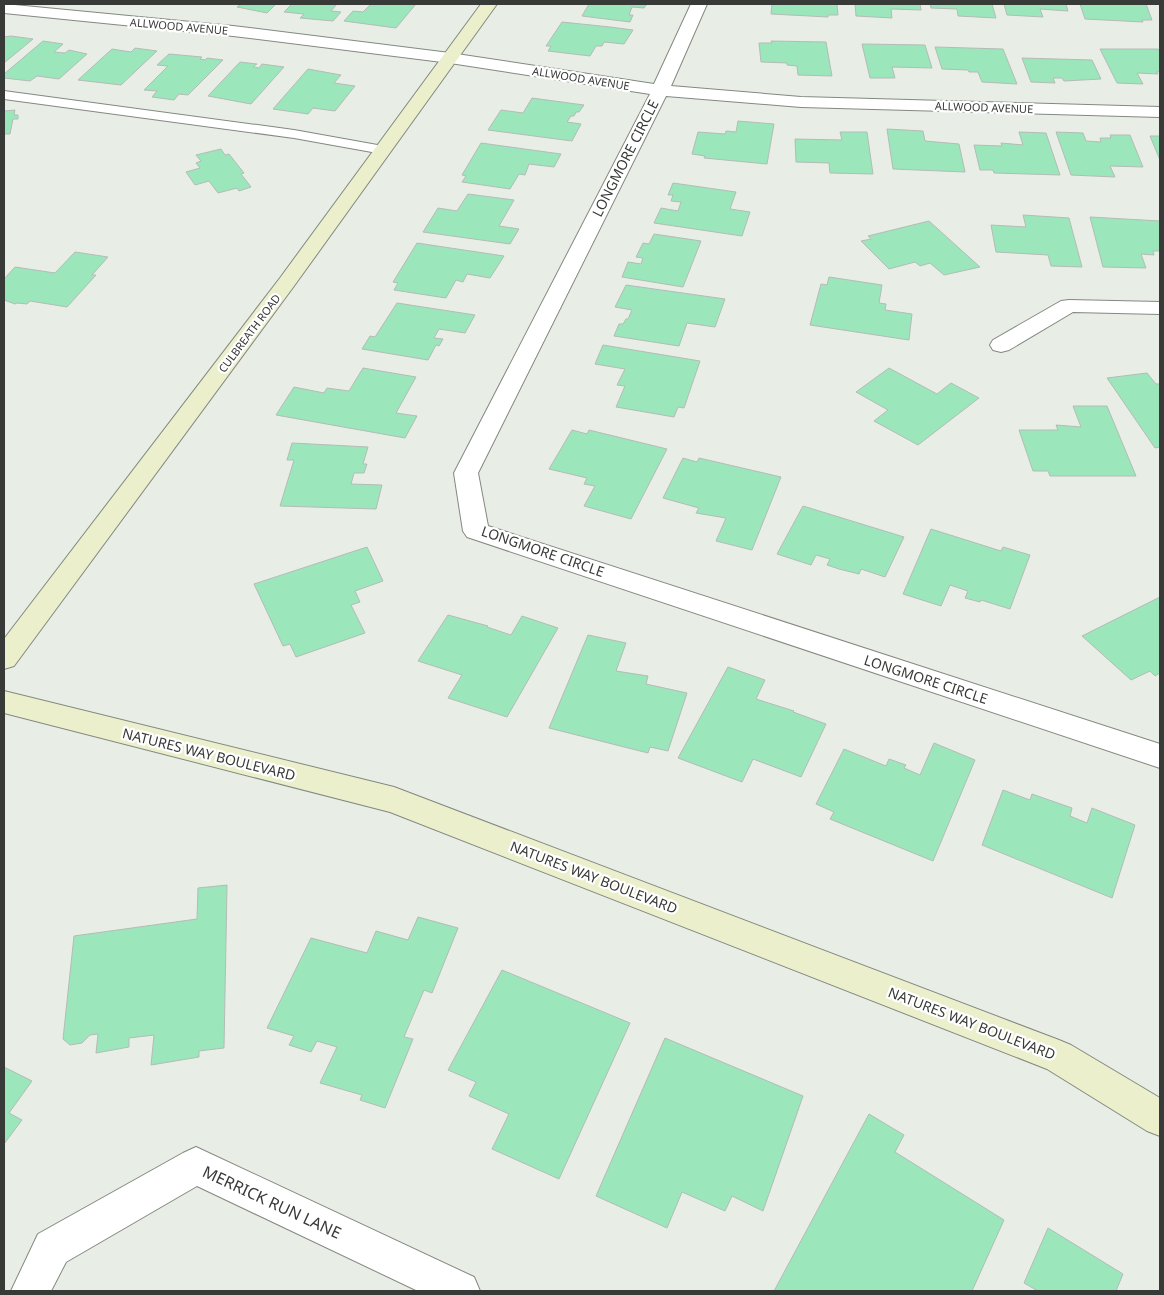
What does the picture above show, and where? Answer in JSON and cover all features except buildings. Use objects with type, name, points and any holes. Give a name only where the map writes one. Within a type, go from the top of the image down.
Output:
[{"type":"street","name":"CULBREATH ROAD","points":[[4,659],[281,290],[489,4]]},
{"type":"street","name":"LONGMORE CIRCLE","points":[[699,4],[660,90],[466,473],[476,531],[1160,756]]},
{"type":"street","name":"ALLWOOD AVENUE","points":[[4,8],[233,31],[450,58],[660,90],[801,102],[1160,112]]},
{"type":"street","points":[[151,23],[163,10]]},
{"type":"street","points":[[1001,345],[1069,306],[1160,308]]},
{"type":"street","name":"NATURES WAY BOULEVARD","points":[[4,702],[394,800],[1059,1056],[1160,1118]]},
{"type":"street","name":"MERRICK RUN LANE","points":[[31,1291],[52,1248],[196,1166],[460,1291]]},
{"type":"lane","points":[[4,95],[294,134],[383,150]]}]
